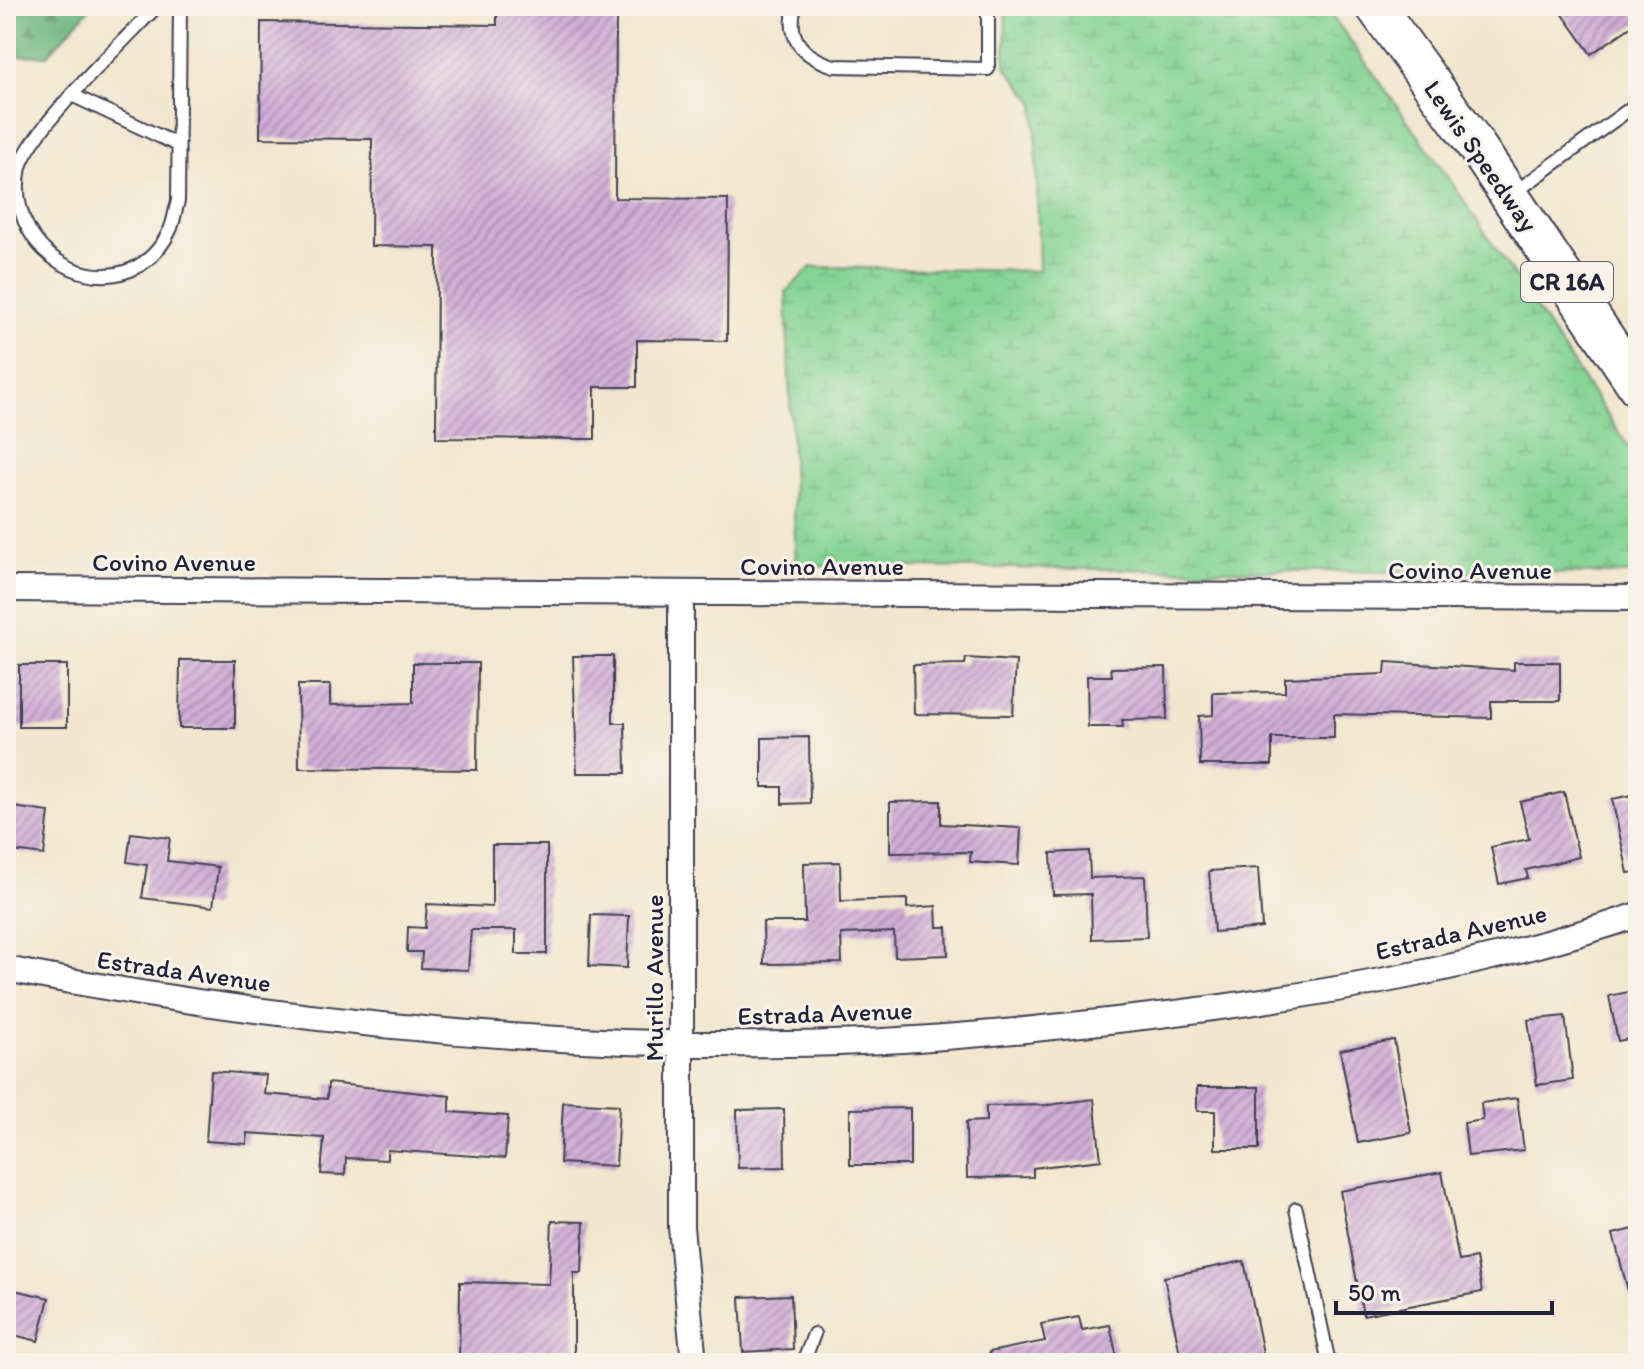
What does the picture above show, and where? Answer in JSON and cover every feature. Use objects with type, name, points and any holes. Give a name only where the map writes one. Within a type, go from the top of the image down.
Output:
[{"type":"main road","name":"Lewis Speedway","points":[[1380,8],[1638,387]]},
{"type":"street","name":"Covino Avenue","points":[[6,589],[1638,598]]},
{"type":"street","name":"Murillo Avenue","points":[[681,593],[681,1227],[694,1363]]},
{"type":"street","name":"Estrada Avenue","points":[[6,969],[285,1014],[493,1034],[682,1044],[918,1038],[1073,1025],[1229,1006],[1368,983],[1501,954],[1638,915]]},
{"type":"lane","points":[[157,6],[33,139],[20,167],[17,190],[24,230],[39,251],[57,264],[96,276],[120,273],[139,264],[169,230],[178,201],[180,6]]},
{"type":"lane","points":[[795,6],[792,26],[801,50],[810,59],[834,66],[988,69],[988,6]]},
{"type":"lane","points":[[74,96],[178,145]]},
{"type":"lane","points":[[1509,196],[1638,103]]},
{"type":"lane","points":[[1296,1209],[1329,1363]]},
{"type":"lane","points":[[799,1363],[804,1361],[814,1334]]},
{"type":"green space","points":[[6,6],[92,6],[47,56],[6,56]]},
{"type":"green space","points":[[1006,6],[1325,6],[1444,171],[1638,461],[1638,574],[796,566],[786,292],[811,267],[1039,271],[1035,103],[1005,66]]},
{"type":"building","points":[[497,6],[616,6],[615,198],[728,199],[727,341],[637,340],[637,387],[595,387],[595,439],[436,438],[437,247],[371,246],[372,139],[260,138],[261,22],[497,25]]},
{"type":"building","points":[[1557,6],[1638,6],[1638,22],[1591,54]]},
{"type":"building","points":[[573,656],[613,656],[613,723],[625,723],[626,773],[577,773]]},
{"type":"building","points":[[966,658],[1016,661],[1013,715],[914,714],[913,665],[965,664]]},
{"type":"building","points":[[180,660],[235,660],[235,728],[179,728]]},
{"type":"building","points":[[1386,662],[1514,670],[1514,662],[1560,662],[1560,701],[1491,701],[1491,718],[1334,714],[1334,738],[1272,738],[1272,765],[1200,765],[1199,716],[1213,715],[1213,693],[1285,692],[1285,678],[1385,674]]},
{"type":"building","points":[[413,663],[478,663],[477,770],[299,768],[298,685],[330,685],[330,705],[413,703]]},
{"type":"building","points":[[19,665],[67,665],[67,727],[19,727]]},
{"type":"building","points":[[1166,667],[1167,719],[1122,720],[1123,727],[1088,727],[1087,676],[1112,676],[1111,668]]},
{"type":"building","points":[[809,737],[810,803],[782,804],[782,787],[762,787],[762,738]]},
{"type":"building","points":[[1564,792],[1579,857],[1526,870],[1528,878],[1499,884],[1491,847],[1529,839],[1520,802]]},
{"type":"building","points":[[1638,794],[1638,872],[1628,873],[1612,799]]},
{"type":"building","points":[[941,801],[941,824],[1021,828],[1019,865],[970,862],[971,852],[890,853],[890,802]]},
{"type":"building","points":[[6,806],[49,812],[44,855],[6,850]]},
{"type":"building","points":[[131,833],[170,838],[167,861],[218,867],[213,907],[142,898],[147,865],[127,862]]},
{"type":"building","points":[[492,845],[547,845],[547,954],[516,954],[516,930],[471,930],[468,970],[421,968],[422,952],[407,952],[408,927],[425,928],[427,904],[492,907]]},
{"type":"building","points":[[1089,851],[1090,878],[1145,876],[1147,937],[1092,939],[1091,894],[1053,895],[1051,853]]},
{"type":"building","points":[[840,862],[841,901],[907,899],[907,908],[936,906],[937,927],[947,927],[948,955],[895,957],[894,932],[841,934],[842,963],[764,964],[763,922],[805,922],[804,863]]},
{"type":"building","points":[[1258,868],[1262,928],[1214,932],[1209,871]]},
{"type":"building","points":[[591,915],[629,916],[627,968],[589,966]]},
{"type":"building","points":[[1638,990],[1638,1037],[1618,1041],[1609,996]]},
{"type":"building","points":[[1565,1016],[1573,1080],[1537,1085],[1528,1020]]},
{"type":"building","points":[[1394,1040],[1411,1133],[1358,1143],[1340,1050]]},
{"type":"building","points":[[211,1071],[266,1075],[264,1094],[327,1099],[328,1083],[450,1096],[450,1112],[508,1116],[505,1158],[387,1150],[387,1160],[346,1158],[345,1175],[321,1174],[324,1138],[247,1133],[247,1144],[206,1141]]},
{"type":"building","points":[[1197,1087],[1259,1087],[1259,1149],[1215,1149],[1215,1111],[1197,1111]]},
{"type":"building","points":[[1517,1098],[1524,1150],[1468,1156],[1464,1123],[1483,1120],[1481,1103]]},
{"type":"building","points":[[1094,1099],[1101,1160],[1033,1168],[1033,1177],[967,1178],[966,1122],[986,1121],[986,1106],[1048,1105]]},
{"type":"building","points":[[563,1102],[619,1105],[616,1166],[560,1163]]},
{"type":"building","points":[[910,1108],[910,1165],[850,1165],[850,1109]]},
{"type":"building","points":[[784,1109],[785,1167],[738,1168],[737,1110]]},
{"type":"building","points":[[1442,1172],[1459,1261],[1476,1258],[1482,1292],[1363,1315],[1340,1191]]},
{"type":"building","points":[[552,1221],[584,1222],[582,1273],[574,1273],[574,1363],[459,1363],[460,1282],[549,1284]]},
{"type":"building","points":[[1638,1228],[1638,1297],[1630,1298],[1613,1234]]},
{"type":"building","points":[[1244,1261],[1265,1363],[1182,1363],[1164,1277]]},
{"type":"building","points":[[6,1288],[49,1298],[38,1341],[6,1333]]},
{"type":"building","points":[[791,1295],[793,1349],[743,1352],[740,1297]]},
{"type":"building","points":[[1079,1317],[1082,1330],[1110,1325],[1118,1363],[991,1363],[989,1352],[1045,1341],[1041,1324]]}]
